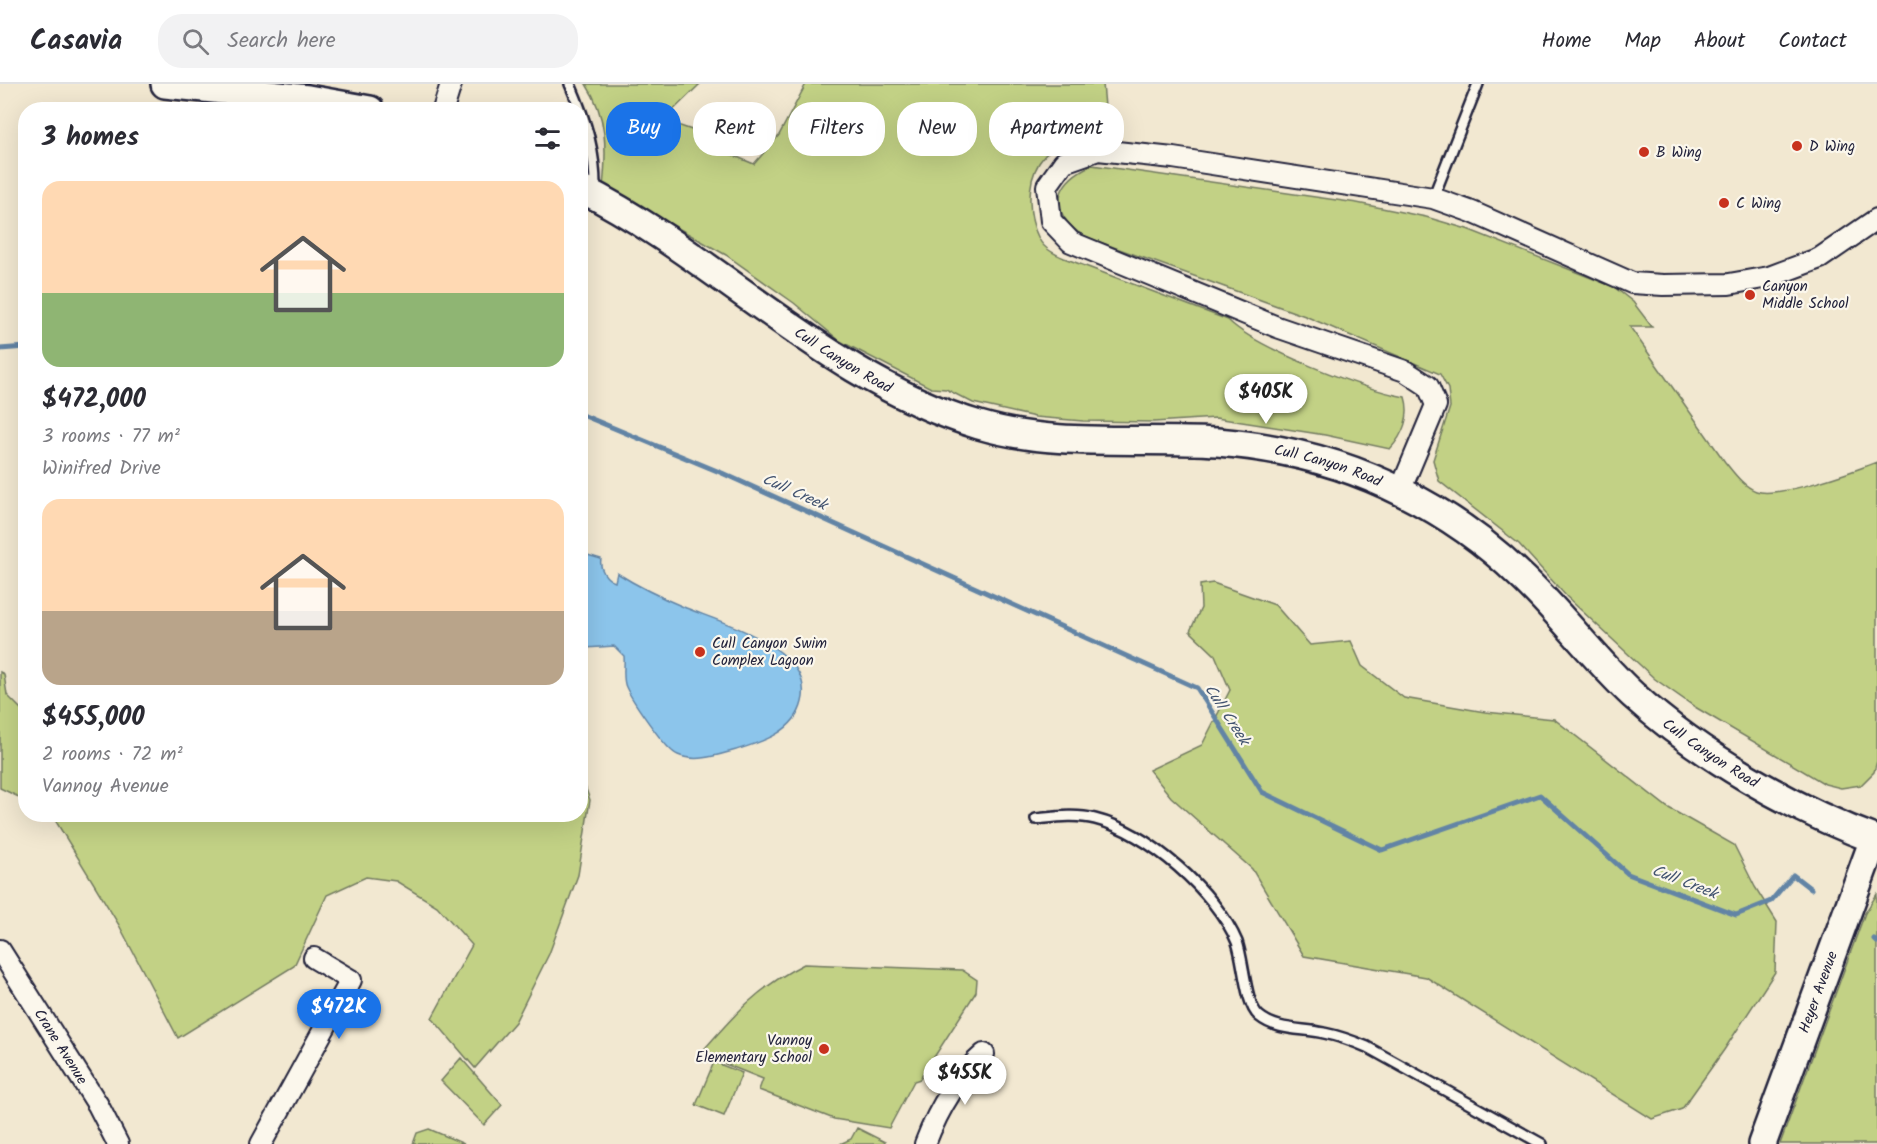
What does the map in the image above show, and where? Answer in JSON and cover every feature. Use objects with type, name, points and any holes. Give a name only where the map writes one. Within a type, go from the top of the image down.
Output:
[{"type":"street","points":[[165,84],[325,102]]},
{"type":"street","points":[[445,102],[451,84]]},
{"type":"street","points":[[1400,490],[1436,405],[1428,386],[1405,371],[1277,327],[1071,242],[1051,221],[1047,186],[1064,162],[1098,150],[1173,158],[1433,198],[1472,212],[1632,283],[1729,284],[1769,277],[1820,258],[1877,219]]},
{"type":"street","name":"Cull Canyon Road","points":[[588,192],[856,369],[942,413],[982,426],[1045,438],[1087,442],[1216,442],[1281,450],[1317,457],[1400,490],[1448,518],[1506,562],[1631,693],[1667,724],[1757,782],[1876,836]]},
{"type":"street","name":"Heyer Avenue","points":[[1762,1144],[1876,836]]},
{"type":"street","name":"Crane Avenue","points":[[0,950],[98,1105],[118,1144]]},
{"type":"street","points":[[261,1144],[351,980],[314,958]]},
{"type":"street","points":[[925,1144],[966,1070],[984,1054]]},
{"type":"lane","points":[[570,84],[578,102]]},
{"type":"lane","points":[[1433,198],[1478,84]]},
{"type":"lane","points":[[588,134],[596,164],[588,192]]},
{"type":"lane","points":[[1036,819],[1076,816],[1118,827],[1146,843],[1180,870],[1224,919],[1237,942],[1253,1009],[1267,1022],[1284,1028],[1325,1033],[1367,1047],[1542,1144]]},
{"type":"green space","points":[[586,84],[700,84],[681,102],[606,102],[606,156],[681,156],[681,126],[693,130],[693,156],[735,156],[754,164],[761,156],[776,156],[776,138],[788,118],[788,156],[885,156],[885,102],[796,102],[806,84],[1103,84],[1105,102],[989,102],[989,156],[1044,156],[1035,171],[1030,191],[1035,231],[1044,246],[1064,258],[1228,320],[1262,343],[1338,377],[1405,397],[1407,411],[1405,425],[1399,438],[1390,449],[1325,435],[1216,418],[1154,422],[1083,421],[1035,417],[973,403],[946,389],[931,388],[840,341],[794,303],[726,255],[603,186],[604,133],[593,96]]},
{"type":"green space","points":[[1092,165],[1357,203],[1426,217],[1467,229],[1614,287],[1633,302],[1652,327],[1630,327],[1725,462],[1751,489],[1766,492],[1797,488],[1877,462],[1877,761],[1874,772],[1861,785],[1841,788],[1825,784],[1695,707],[1655,679],[1567,597],[1519,544],[1439,481],[1433,460],[1450,407],[1448,389],[1440,374],[1305,316],[1089,238],[1078,232],[1062,213],[1059,203],[1065,185]]},
{"type":"green space","points":[[1213,583],[1275,605],[1310,645],[1351,641],[1362,666],[1404,698],[1485,712],[1554,719],[1667,807],[1734,845],[1755,887],[1777,922],[1775,972],[1682,1109],[1652,1119],[1426,977],[1304,956],[1252,869],[1171,797],[1149,770],[1202,745],[1230,690],[1215,655],[1190,631],[1201,608],[1200,585]]},
{"type":"green space","points":[[0,672],[4,674],[7,695],[18,706],[18,797],[0,788]]},
{"type":"green space","points":[[56,822],[586,822],[578,875],[549,954],[515,1022],[475,1068],[432,1018],[472,945],[437,906],[396,881],[366,877],[327,895],[294,966],[178,1038],[119,925]]},
{"type":"green space","points":[[1877,894],[1877,1144],[1780,1144],[1865,913]]},
{"type":"green space","points":[[804,964],[962,970],[977,980],[976,992],[920,1079],[914,1081],[889,1128],[834,1119],[759,1090],[763,1079],[700,1054],[747,1003],[773,982]]},
{"type":"green space","points":[[461,1058],[502,1105],[484,1125],[441,1081]]},
{"type":"green space","points":[[714,1062],[742,1073],[724,1116],[696,1105]]},
{"type":"green space","points":[[857,1128],[885,1142],[884,1144],[840,1144],[851,1139]]},
{"type":"green space","points":[[429,1129],[464,1144],[413,1144],[417,1133]]},
{"type":"water","name":"Cull Canyon Swim Complex Lagoon","points":[[588,555],[601,559],[602,570],[612,581],[615,582],[617,573],[668,600],[743,630],[781,653],[795,667],[803,683],[802,702],[792,721],[766,739],[746,747],[707,757],[692,758],[678,755],[666,745],[635,703],[625,684],[624,656],[614,646],[588,648]]},
{"type":"waterway","name":"Cull Creek","points":[[0,349],[18,348]]},
{"type":"waterway","name":"Cull Creek","points":[[588,417],[722,473],[1197,688],[1262,792],[1382,850],[1540,795],[1628,874],[1736,915],[1771,901],[1793,875],[1811,889]]},
{"type":"waterway","name":"Cull Creek","points":[[1874,939],[1877,942]]},
{"type":"place","name":"D Wing","points":[[1797,146]]},
{"type":"place","name":"B Wing","points":[[1644,152]]},
{"type":"place","name":"C Wing","points":[[1724,203]]},
{"type":"place","name":"Canyon Middle School","points":[[1750,295]]},
{"type":"place","name":"Cull Canyon Swim Complex Lagoon","points":[[700,652]]},
{"type":"place","name":"Vannoy Elementary School","points":[[824,1049]]}]
